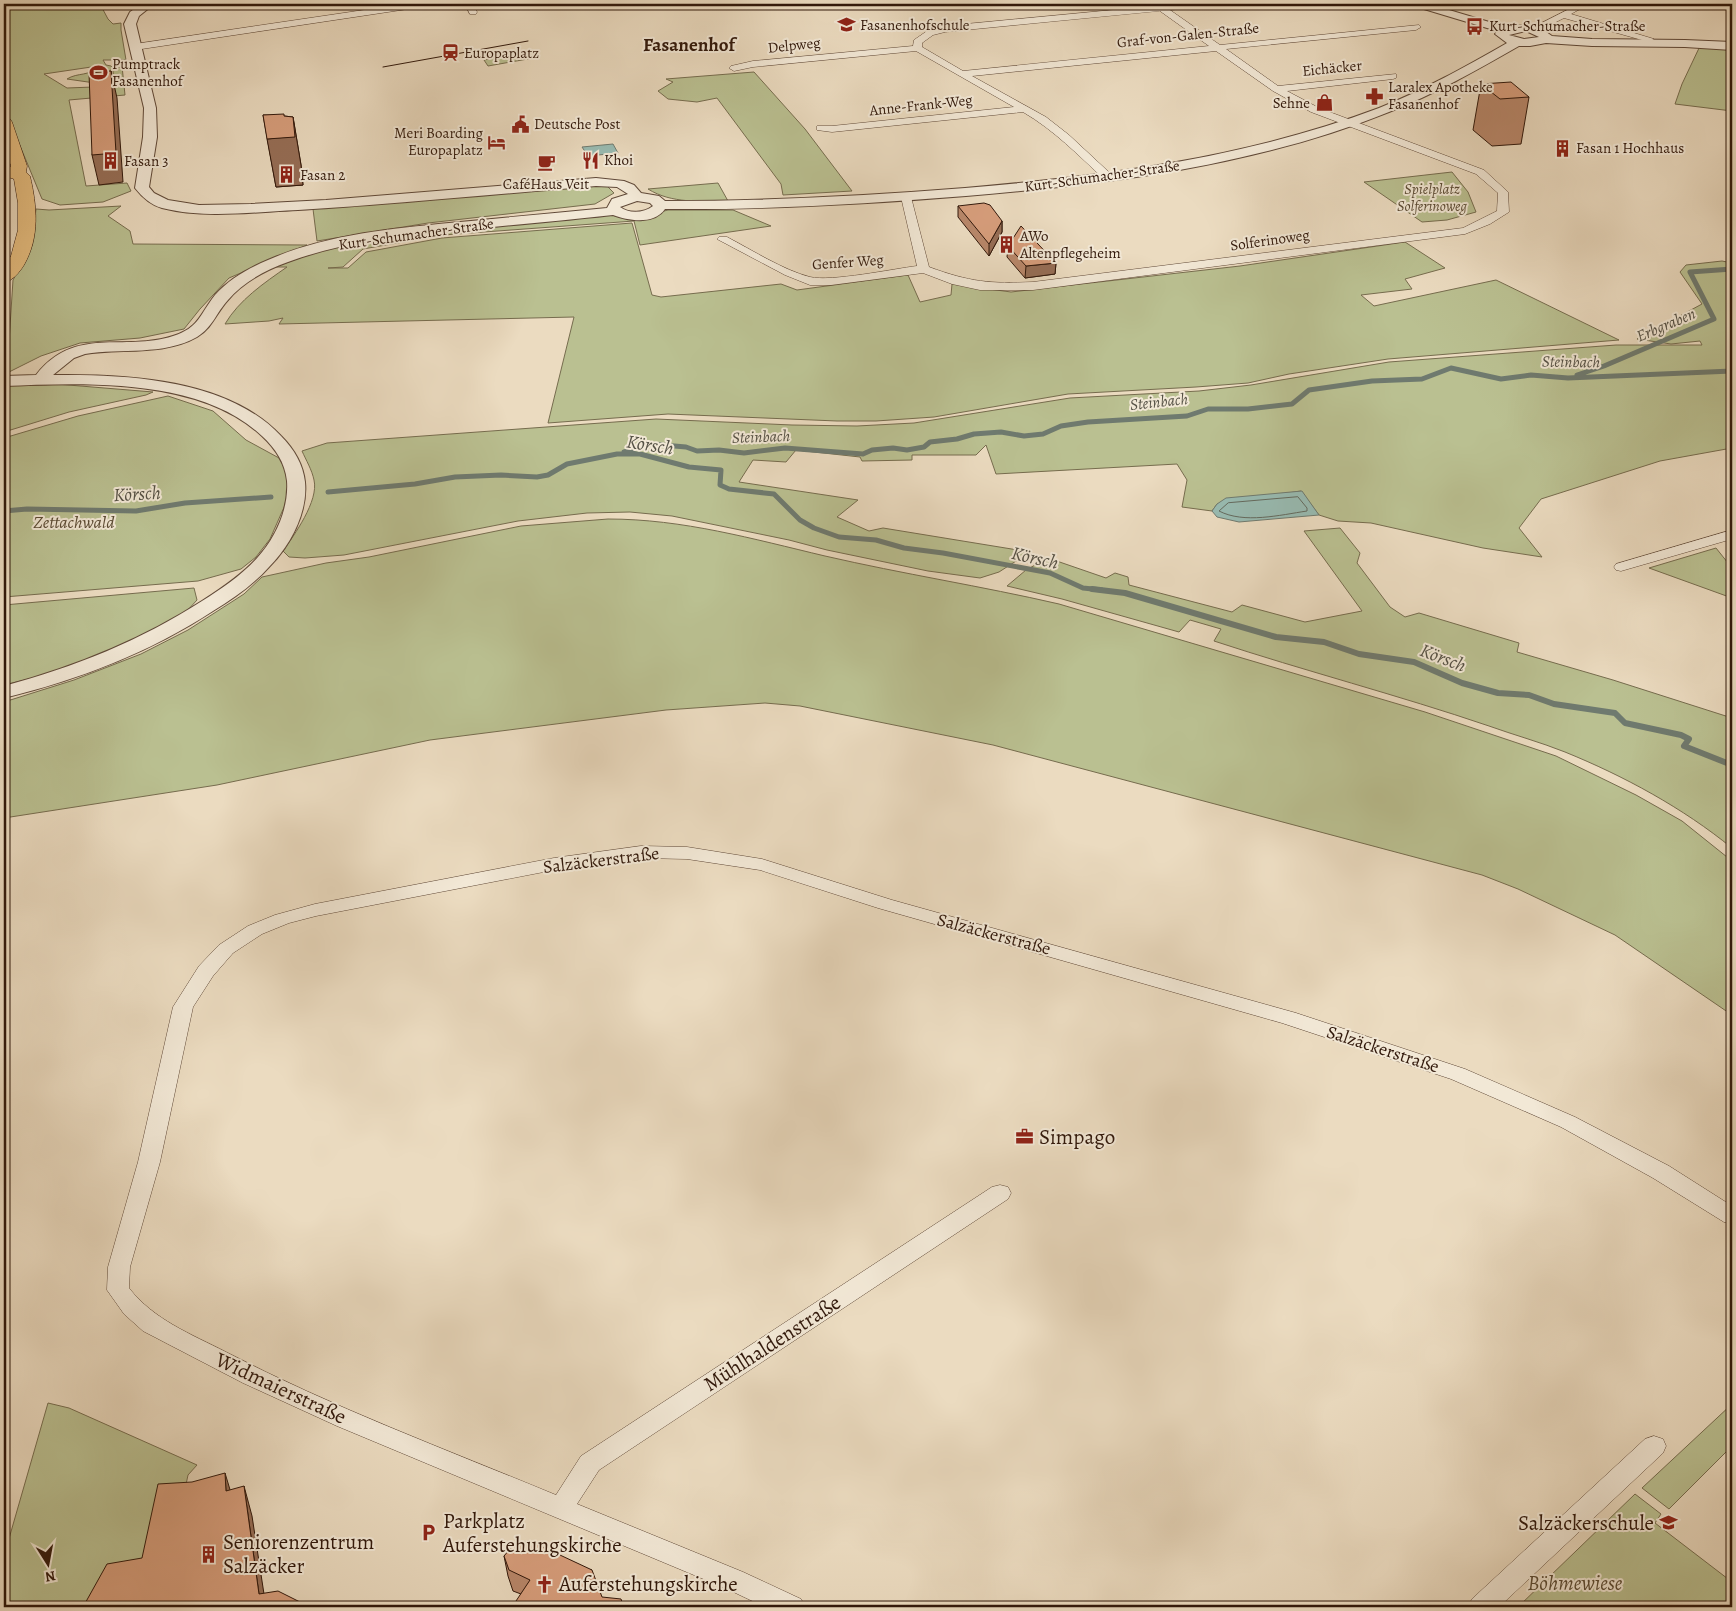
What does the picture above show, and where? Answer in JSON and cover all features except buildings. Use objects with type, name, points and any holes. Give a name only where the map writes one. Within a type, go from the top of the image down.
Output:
[{"type":"highway","points":[[4,122],[19,166],[19,169],[9,174]]},
{"type":"highway","points":[[4,277],[10,272],[25,246],[27,216],[22,176],[9,174]]},
{"type":"street","points":[[148,4],[131,18],[131,31],[150,108],[150,137],[142,188],[155,200],[164,204],[199,208],[316,205],[605,182],[626,185],[636,197]]},
{"type":"street","points":[[136,47],[421,4]]},
{"type":"street","points":[[1108,177],[1065,137],[1025,109],[918,48],[916,42],[921,37],[945,29],[1201,4]]},
{"type":"street","points":[[1418,4],[1505,30],[1518,28],[1544,33],[1546,39]]},
{"type":"street","points":[[1533,30],[1585,4]]},
{"type":"street","points":[[1162,8],[1276,89],[1315,110],[1350,123]]},
{"type":"street","points":[[1564,15],[1649,39]]},
{"type":"street","name":"Graf-von-Galen-Straße","points":[[963,74],[1416,27]]},
{"type":"street","points":[[1505,30],[1501,34],[1503,36],[1518,41],[1531,42],[1546,39],[1580,43],[1696,43],[1732,46]]},
{"type":"street","name":"Kurt-Schumacher-Straße","points":[[41,380],[55,363],[81,351],[148,346],[170,342],[190,335],[207,320],[220,299],[233,286],[254,272],[283,259],[316,248],[357,239],[412,231],[615,211],[631,215],[642,215],[652,213],[662,205],[741,206],[987,191],[1108,177],[1202,161],[1350,123],[1418,97],[1451,81],[1518,41]]},
{"type":"street","name":"Delpweg","points":[[734,68],[753,64],[918,48]]},
{"type":"street","name":"Eichäcker","points":[[1276,89],[1392,76]]},
{"type":"street","name":"Anne-Frank-Weg","points":[[821,128],[832,129],[1025,109]]},
{"type":"street","name":"Solferinoweg","points":[[924,269],[956,281],[980,286],[1001,288],[1032,286],[1465,231],[1503,212],[1503,192],[1480,172],[1350,123]]},
{"type":"street","points":[[615,211],[613,206],[617,202],[636,197],[654,199],[662,205]]},
{"type":"street","points":[[906,197],[924,269]]},
{"type":"street","name":"Genfer Weg","points":[[723,239],[789,273],[810,281],[831,281],[924,269]]},
{"type":"street","points":[[4,381],[41,380],[138,384],[200,396],[234,408],[259,423],[281,446],[293,465],[297,486],[292,512],[277,543],[264,561],[230,591],[168,631],[134,648],[68,674],[4,692]]},
{"type":"street","points":[[1621,567],[1732,534]]},
{"type":"street","name":"Salzäckerstraße","points":[[226,949],[255,930],[282,919],[316,910],[554,864],[641,852],[687,853],[723,858],[762,865],[885,904],[1104,964],[1289,1018],[1410,1056],[1492,1088],[1568,1122],[1661,1172],[1732,1216]]},
{"type":"street","name":"Widmaierstraße","points":[[226,949],[206,971],[183,1007],[149,1162],[119,1268],[118,1290],[132,1308],[152,1324],[251,1376],[346,1419],[734,1580],[792,1607]]},
{"type":"street","name":"Mühlhaldenstraße","points":[[560,1509],[590,1463],[1000,1193]]},
{"type":"street","points":[[1481,1607],[1584,1508],[1654,1446]]},
{"type":"green space","points":[[4,4],[100,4],[113,24],[121,23],[126,60],[103,60],[106,65],[113,68],[105,75],[102,84],[67,79],[91,72],[98,66],[44,74],[67,88],[93,87],[114,83],[113,71],[122,66],[125,95],[69,100],[86,186],[127,183],[131,191],[103,202],[60,205],[42,199],[4,107]]},
{"type":"green space","points":[[1700,46],[1732,49],[1732,111],[1675,104]]},
{"type":"green space","points":[[536,51],[539,57],[488,66],[484,60]]},
{"type":"green space","points":[[754,72],[805,129],[852,191],[783,195],[781,184],[717,98],[697,102],[668,99],[658,91],[673,82],[666,79]]},
{"type":"green space","name":"Spielplatz Solferinoweg","points":[[1452,172],[1468,192],[1476,212],[1447,220],[1422,222],[1364,182]]},
{"type":"green space","points":[[718,183],[728,201],[677,199],[657,194],[648,189]]},
{"type":"green space","points":[[587,186],[607,186],[614,193],[595,204],[428,223],[317,241],[313,209]]},
{"type":"green space","points":[[121,206],[108,216],[130,231],[133,244],[307,245],[229,278],[184,329],[140,338],[80,343],[41,356],[7,373],[13,280],[32,245],[36,209]]},
{"type":"green space","points":[[668,210],[733,210],[771,226],[640,245],[634,221],[443,235],[363,249],[343,267],[328,268],[348,268],[366,252],[442,238],[632,223],[652,295],[661,297],[781,284],[797,290],[908,275],[920,302],[951,295],[952,284],[1011,292],[1240,266],[1405,242],[1445,268],[1405,279],[1412,289],[1361,295],[1374,306],[1496,280],[1619,340],[1388,359],[1289,374],[1248,383],[1068,394],[934,417],[876,421],[837,421],[668,414],[548,423],[574,317],[279,324],[283,318],[269,321],[225,324],[237,307],[287,267],[275,267],[316,252],[361,241],[409,234],[611,215],[633,217]]},
{"type":"green space","points":[[1722,261],[1732,263],[1732,448],[1660,461],[1541,499],[1519,528],[1542,557],[1483,548],[1371,523],[1338,521],[1319,515],[1301,491],[1217,504],[1212,511],[1182,507],[1187,480],[1177,464],[996,474],[986,445],[976,455],[912,455],[912,460],[862,461],[860,457],[796,450],[786,462],[753,460],[739,482],[858,500],[837,517],[869,531],[883,528],[1030,552],[999,572],[980,578],[928,571],[672,516],[630,512],[587,513],[518,521],[344,555],[305,558],[289,557],[283,551],[304,517],[313,498],[315,488],[314,480],[302,451],[327,443],[656,419],[792,425],[857,426],[914,423],[1070,398],[1199,391],[1251,385],[1389,362],[1616,345],[1702,345],[1700,341],[1671,344],[1637,339],[1702,304],[1680,272],[1686,265]]},
{"type":"green space","points":[[56,384],[153,392],[69,412],[4,432],[4,386]]},
{"type":"green space","name":"Zettachwald","points":[[168,396],[213,411],[246,440],[279,458],[285,469],[288,486],[285,505],[270,539],[256,557],[241,569],[198,581],[4,597],[4,438],[78,416]]},
{"type":"green space","points":[[608,519],[663,522],[718,531],[854,562],[1059,604],[1425,712],[1556,756],[1636,795],[1682,821],[1732,861],[1732,1015],[1615,935],[1518,889],[1482,875],[993,745],[800,706],[765,703],[666,710],[430,740],[217,785],[4,818],[4,702],[74,680],[141,654],[188,630],[244,594],[262,577],[521,526]]},
{"type":"green space","points":[[1340,528],[1360,553],[1357,563],[1390,607],[1405,617],[1419,613],[1519,643],[1517,652],[1732,718],[1732,848],[1694,819],[1631,782],[1556,748],[1214,641],[1221,629],[1190,620],[1179,632],[1062,599],[1007,586],[1026,570],[1048,558],[1106,578],[1115,573],[1128,577],[1129,585],[1232,612],[1242,605],[1305,622],[1362,611],[1304,531]]},
{"type":"green space","points":[[1716,548],[1732,568],[1732,598],[1649,568]]},
{"type":"green space","points":[[194,588],[197,600],[175,624],[66,670],[4,685],[4,605]]},
{"type":"green space","points":[[48,1403],[69,1408],[197,1465],[188,1475],[180,1513],[153,1588],[110,1607],[4,1607],[4,1556]]},
{"type":"green space","points":[[1732,1404],[1732,1446],[1669,1509],[1642,1488]]},
{"type":"green space","name":"Böhmewiese","points":[[1635,1494],[1661,1514],[1655,1523],[1732,1582],[1732,1607],[1518,1607]]},
{"type":"water","points":[[613,144],[618,153],[588,156],[582,147]]},
{"type":"water","points":[[1302,491],[1319,515],[1239,522],[1217,517],[1212,511],[1217,504],[1226,498]]},
{"type":"waterway","name":"Erbgraben","points":[[1577,375],[1604,366],[1714,319],[1690,272],[1732,269]]},
{"type":"waterway","name":"Steinbach","points":[[624,452],[651,444],[686,447],[697,451],[719,450],[744,453],[785,448],[863,454],[872,450],[893,448],[907,450],[924,447],[930,442],[957,439],[974,434],[1001,432],[1024,436],[1043,434],[1061,426],[1088,422],[1187,416],[1208,409],[1248,409],[1292,404],[1309,390],[1372,381],[1422,379],[1451,368],[1501,379],[1531,375],[1568,378],[1732,371]]},
{"type":"waterway","name":"Körsch","points":[[328,492],[415,484],[455,477],[501,475],[537,477],[548,475],[567,464],[617,454],[640,454],[689,467],[721,470],[720,485],[729,489],[774,494],[800,520],[814,528],[839,537],[876,540],[904,548],[943,553],[1050,573],[1083,588],[1102,590]]},
{"type":"waterway","name":"Körsch","points":[[4,511],[27,509],[136,511],[185,503],[271,497]]},
{"type":"waterway","name":"Körsch","points":[[1092,589],[1125,593],[1276,637],[1324,642],[1359,654],[1414,662],[1462,683],[1498,693],[1529,695],[1554,704],[1615,713],[1625,723],[1681,735],[1689,739],[1684,746],[1732,765]]},
{"type":"tram line","points":[[383,67],[528,41]]},
{"type":"place","name":"Fasanenhofschule","points":[[846,25]]},
{"type":"place","name":"Kurt-Schumacher-Straße","points":[[1475,26]]},
{"type":"place","name":"Europaplatz","points":[[450,53]]},
{"type":"place","name":"Pumptrack Fasanenhof","points":[[98,73]]},
{"type":"place","name":"Laralex Apotheke Fasanenhof","points":[[1374,96]]},
{"type":"place","name":"Sehne","points":[[1324,103]]},
{"type":"place","name":"Deutsche Post","points":[[520,124]]},
{"type":"place","name":"Meri Boarding Europaplatz","points":[[497,142]]},
{"type":"place","name":"Fasan 1 Hochhaus","points":[[1562,148]]},
{"type":"place","name":"Khoi","points":[[590,160]]},
{"type":"place","name":"Fasan 3","points":[[110,161]]},
{"type":"place","name":"CaféHaus Veit","points":[[546,163]]},
{"type":"place","name":"Fasan 2","points":[[286,175]]},
{"type":"place","name":"AWo Altenpflegeheim","points":[[1006,245]]},
{"type":"place","name":"Simpago","points":[[1025,1137]]},
{"type":"place","name":"Salzäckerschule","points":[[1668,1523]]},
{"type":"place","name":"Parkplatz Auferstehungskirche","points":[[429,1533]]},
{"type":"place","name":"Seniorenzentrum Salzäcker","points":[[209,1554]]},
{"type":"place","name":"Auferstehungskirche","points":[[545,1584]]},
{"type":"district","name":"Fasanenhof","points":[[689,45]]}]
